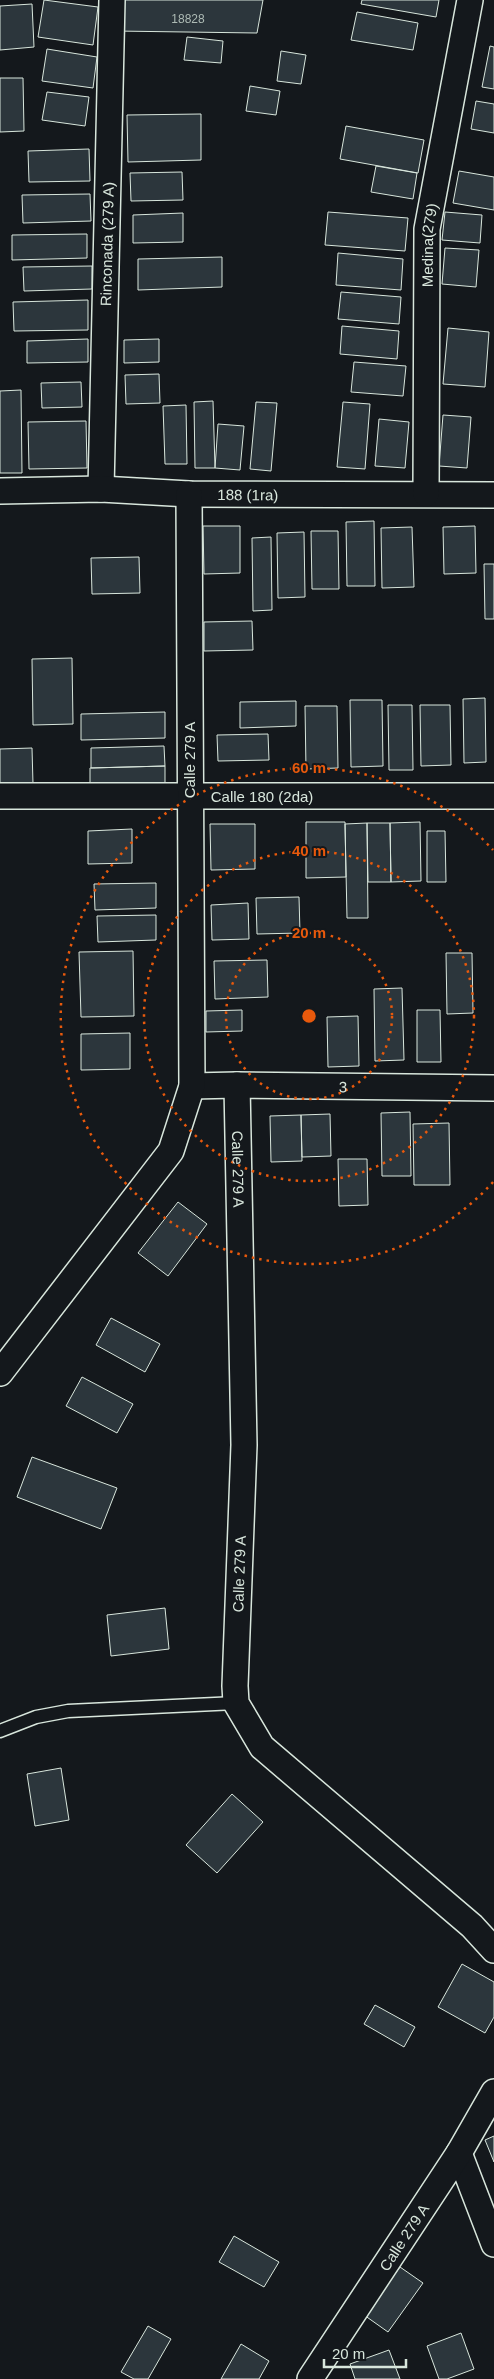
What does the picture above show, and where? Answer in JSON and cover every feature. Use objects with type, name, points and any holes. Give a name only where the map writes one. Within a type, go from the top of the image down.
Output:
[{"type":"street","name":"Rinconada (279 A)","points":[[101,489],[112,0]]},
{"type":"street","name":"Medina(279)","points":[[426,494],[427,229],[470,0]]},
{"type":"street","name":"188 (1ra)","points":[[0,491],[101,489],[189,494],[494,495]]},
{"type":"street","name":"Calle 279 A","points":[[0,1372],[171,1151],[192,1086],[189,797],[189,494]]},
{"type":"street","name":"Calle 180 (2da)","points":[[0,796],[494,796]]},
{"type":"street","name":"Calle 279 A","points":[[237,1084],[244,1445],[235,1686],[236,1703],[262,1747],[472,1926],[494,1950]]},
{"type":"street","name":"3","points":[[192,1086],[237,1084],[494,1088]]},
{"type":"street","name":"Calle 279 A","points":[[318,2374],[459,2152],[494,2092]]},
{"type":"street","points":[[459,2152],[494,2244]]},
{"type":"lane","points":[[0,1731],[36,1717],[68,1711],[236,1703]]},
{"type":"building","points":[[44,0],[98,7],[93,45],[38,37]]},
{"type":"building","points":[[117,0],[263,0],[257,33],[115,31]]},
{"type":"building","points":[[362,0],[439,0],[436,17],[361,4]]},
{"type":"building","points":[[32,4],[34,47],[0,50],[0,6]]},
{"type":"building","points":[[357,12],[418,23],[413,50],[351,40]]},
{"type":"building","points":[[187,37],[223,41],[221,63],[184,60]]},
{"type":"building","points":[[490,46],[494,47],[494,89],[482,87]]},
{"type":"building","points":[[47,49],[97,57],[93,88],[42,81]]},
{"type":"building","points":[[281,51],[306,55],[301,84],[277,81]]},
{"type":"building","points":[[0,78],[23,78],[24,131],[0,132]]},
{"type":"building","points":[[250,86],[280,91],[276,115],[246,111]]},
{"type":"building","points":[[47,92],[89,97],[85,126],[42,120]]},
{"type":"building","points":[[476,101],[494,104],[494,133],[471,129]]},
{"type":"building","points":[[201,114],[201,160],[128,162],[127,115]]},
{"type":"building","points":[[346,126],[424,140],[418,173],[340,159]]},
{"type":"building","points":[[89,149],[90,181],[29,182],[28,151]]},
{"type":"building","points":[[376,166],[417,173],[413,199],[371,192]]},
{"type":"building","points":[[459,171],[494,177],[494,210],[453,203]]},
{"type":"building","points":[[182,172],[183,200],[131,201],[130,173]]},
{"type":"building","points":[[90,194],[91,221],[23,223],[22,195]]},
{"type":"building","points":[[328,212],[408,218],[405,251],[325,245]]},
{"type":"building","points":[[445,212],[482,215],[480,243],[442,240]]},
{"type":"building","points":[[183,213],[183,242],[133,243],[133,215]]},
{"type":"building","points":[[87,234],[87,258],[12,260],[12,235]]},
{"type":"building","points":[[445,248],[479,250],[476,287],[442,284]]},
{"type":"building","points":[[338,253],[403,259],[401,290],[336,285]]},
{"type":"building","points":[[222,257],[222,287],[138,290],[138,259]]},
{"type":"building","points":[[92,266],[92,289],[24,291],[23,267]]},
{"type":"building","points":[[341,292],[401,297],[399,324],[338,319]]},
{"type":"building","points":[[88,300],[88,330],[14,331],[13,302]]},
{"type":"building","points":[[342,326],[399,331],[397,359],[340,354]]},
{"type":"building","points":[[448,328],[489,332],[485,387],[443,384]]},
{"type":"building","points":[[88,339],[88,362],[27,363],[27,341]]},
{"type":"building","points":[[159,339],[159,362],[124,363],[124,340]]},
{"type":"building","points":[[354,362],[406,366],[403,396],[351,392]]},
{"type":"building","points":[[159,374],[160,403],[126,404],[125,375]]},
{"type":"building","points":[[81,382],[82,407],[42,408],[41,383]]},
{"type":"building","points":[[21,390],[22,473],[0,473],[0,391]]},
{"type":"building","points":[[213,401],[215,468],[195,468],[194,402]]},
{"type":"building","points":[[256,402],[277,403],[271,471],[250,469]]},
{"type":"building","points":[[343,402],[370,404],[365,469],[337,467]]},
{"type":"building","points":[[186,405],[187,464],[165,464],[163,406]]},
{"type":"building","points":[[443,415],[471,417],[467,468],[439,466]]},
{"type":"building","points":[[379,419],[409,422],[405,468],[375,466]]},
{"type":"building","points":[[86,421],[87,468],[29,469],[28,422]]},
{"type":"building","points":[[218,424],[244,426],[240,470],[215,468]]},
{"type":"building","points":[[374,521],[375,586],[347,586],[346,522]]},
{"type":"building","points":[[203,526],[240,526],[240,573],[204,574]]},
{"type":"building","points":[[475,526],[476,573],[444,574],[443,527]]},
{"type":"building","points":[[412,527],[414,587],[382,588],[381,528]]},
{"type":"building","points":[[311,531],[338,531],[339,589],[312,589]]},
{"type":"building","points":[[304,532],[305,597],[278,598],[277,533]]},
{"type":"building","points":[[271,537],[272,610],[253,611],[252,538]]},
{"type":"building","points":[[139,557],[140,593],[92,594],[91,558]]},
{"type":"building","points":[[484,564],[494,564],[494,619],[485,619]]},
{"type":"building","points":[[252,621],[253,650],[204,651],[204,622]]},
{"type":"building","points":[[72,658],[73,724],[33,725],[32,659]]},
{"type":"building","points":[[485,698],[486,762],[464,763],[463,699]]},
{"type":"building","points":[[350,700],[382,700],[383,766],[351,767]]},
{"type":"building","points":[[296,701],[296,726],[240,728],[240,702]]},
{"type":"building","points":[[388,705],[412,705],[413,770],[389,770]]},
{"type":"building","points":[[420,705],[450,705],[451,765],[421,766]]},
{"type":"building","points":[[305,706],[337,706],[338,768],[306,769]]},
{"type":"building","points":[[165,712],[165,738],[81,740],[81,714]]},
{"type":"building","points":[[268,734],[269,760],[218,761],[217,735]]},
{"type":"building","points":[[164,746],[165,766],[91,768],[91,748]]},
{"type":"building","points":[[32,748],[33,784],[0,785],[0,749]]},
{"type":"building","points":[[165,766],[165,790],[90,791],[90,768]]},
{"type":"building","points":[[306,822],[345,822],[346,877],[306,878]]},
{"type":"building","points":[[420,822],[421,881],[391,882],[390,823]]},
{"type":"building","points":[[367,823],[390,823],[391,882],[368,882]]},
{"type":"building","points":[[367,823],[368,918],[347,918],[345,824]]},
{"type":"building","points":[[210,824],[255,824],[255,869],[211,870]]},
{"type":"building","points":[[132,829],[132,863],[88,864],[88,831]]},
{"type":"building","points":[[427,831],[445,831],[446,882],[427,882]]},
{"type":"building","points":[[156,883],[156,908],[95,910],[94,884]]},
{"type":"building","points":[[299,897],[300,933],[257,934],[256,898]]},
{"type":"building","points":[[248,903],[249,939],[212,940],[211,905]]},
{"type":"building","points":[[156,915],[156,940],[98,942],[97,916]]},
{"type":"building","points":[[133,951],[134,1016],[81,1017],[79,952]]},
{"type":"building","points":[[446,953],[472,953],[473,1013],[447,1014]]},
{"type":"building","points":[[267,960],[268,997],[215,999],[214,961]]},
{"type":"building","points":[[402,988],[404,1060],[375,1061],[374,989]]},
{"type":"building","points":[[242,1010],[242,1031],[206,1032],[206,1011]]},
{"type":"building","points":[[417,1010],[440,1010],[441,1062],[417,1062]]},
{"type":"building","points":[[358,1016],[359,1066],[328,1067],[327,1017]]},
{"type":"building","points":[[130,1033],[130,1069],[81,1070],[81,1034]]},
{"type":"building","points":[[410,1112],[411,1176],[382,1176],[381,1113]]},
{"type":"building","points":[[330,1114],[331,1156],[302,1157],[301,1115]]},
{"type":"building","points":[[301,1115],[302,1161],[271,1162],[270,1116]]},
{"type":"building","points":[[449,1123],[450,1185],[414,1185],[413,1124]]},
{"type":"building","points":[[338,1159],[367,1159],[368,1205],[339,1206]]},
{"type":"building","points":[[178,1202],[207,1224],[168,1276],[138,1253]]},
{"type":"building","points":[[111,1318],[160,1344],[145,1372],[96,1345]]},
{"type":"building","points":[[82,1377],[133,1404],[117,1433],[66,1406]]},
{"type":"building","points":[[32,1457],[117,1488],[101,1529],[17,1497]]},
{"type":"building","points":[[165,1608],[169,1649],[111,1656],[107,1615]]},
{"type":"building","points":[[61,1768],[69,1820],[35,1826],[27,1774]]},
{"type":"building","points":[[232,1794],[263,1822],[217,1873],[186,1845]]},
{"type":"building","points":[[462,1964],[494,1982],[494,2017],[485,2033],[438,2007]]},
{"type":"building","points":[[375,2005],[415,2027],[404,2047],[364,2024]]},
{"type":"building","points":[[494,2136],[494,2162],[485,2140]]},
{"type":"building","points":[[234,2236],[279,2262],[264,2287],[219,2262]]},
{"type":"building","points":[[400,2267],[423,2283],[388,2332],[364,2315]]},
{"type":"building","points":[[148,2326],[171,2339],[148,2379],[134,2379],[121,2372]]},
{"type":"building","points":[[461,2333],[474,2369],[447,2379],[439,2379],[427,2346]]},
{"type":"building","points":[[241,2344],[269,2361],[259,2379],[221,2379]]},
{"type":"building","points":[[389,2350],[400,2379],[355,2379],[350,2364]]}]
